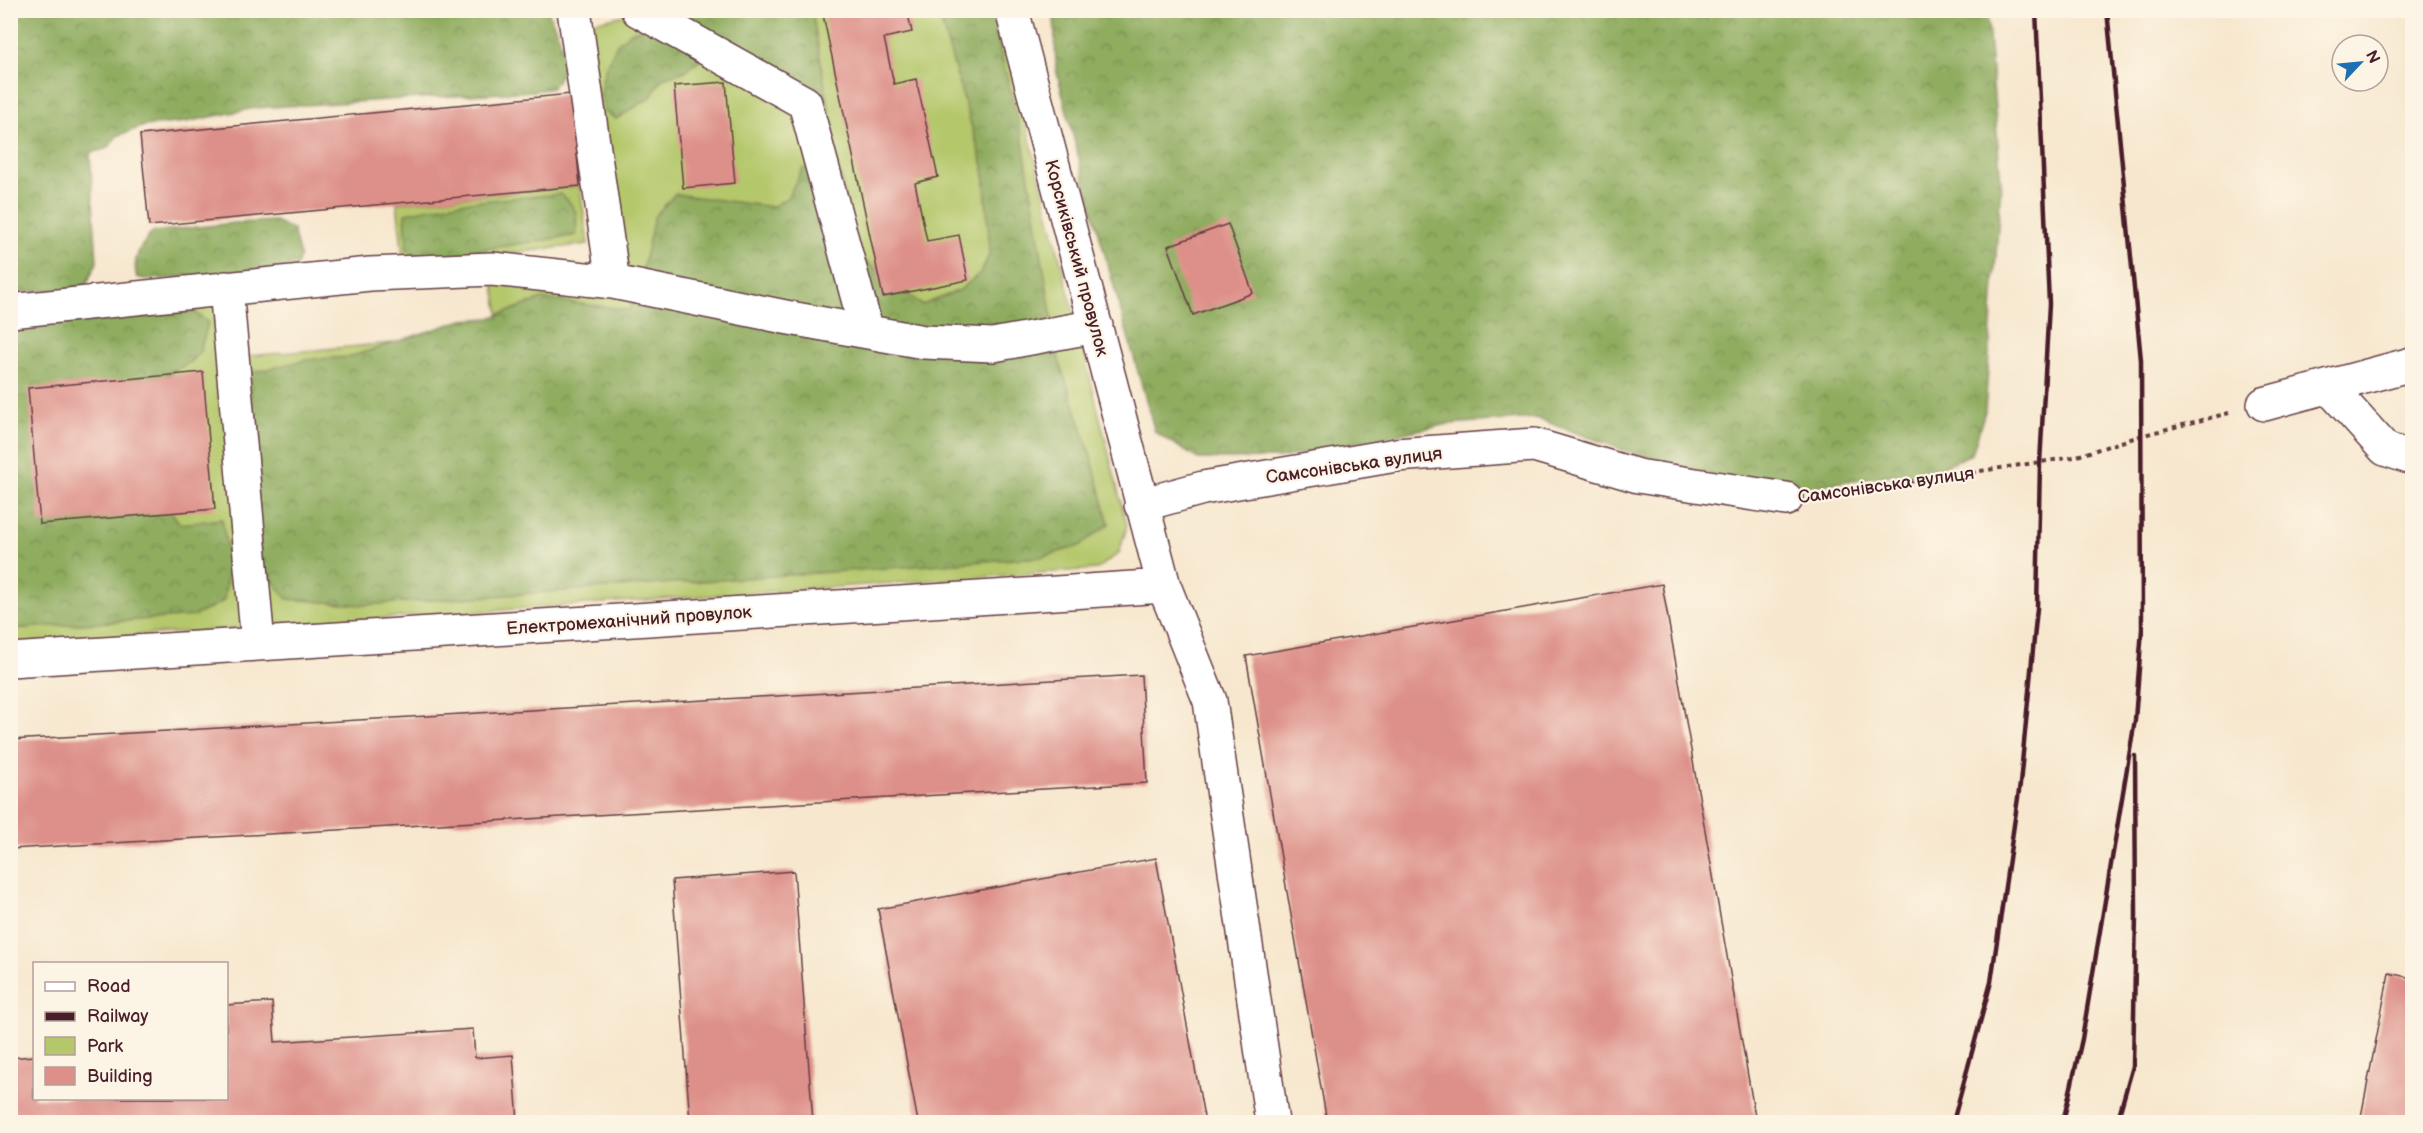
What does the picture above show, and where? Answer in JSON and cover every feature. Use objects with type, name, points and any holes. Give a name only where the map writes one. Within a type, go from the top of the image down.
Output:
[{"type":"street","points":[[574,10],[613,282]]},
{"type":"street","points":[[638,10],[805,103],[867,332]]},
{"type":"street","name":"Корсиківський провулок","points":[[1012,10],[1141,505]]},
{"type":"street","points":[[10,310],[370,274],[492,269],[613,282],[790,318],[924,342],[993,345],[1096,326]]},
{"type":"street","points":[[226,288],[258,644]]},
{"type":"street","points":[[2264,404],[2412,364]]},
{"type":"street","points":[[2330,387],[2385,449],[2412,458]]},
{"type":"street","name":"Самсонівська вулиця","points":[[1141,505],[1203,488],[1396,455],[1534,446],[1638,476],[1786,499]]},
{"type":"street","points":[[1141,505],[1164,586],[1210,701],[1272,1122]]},
{"type":"street","name":"Електромеханічний провулок","points":[[10,660],[1164,586]]},
{"type":"path","name":"Самсонівська вулиця","points":[[1786,499],[2074,457],[2140,436],[2264,404]]},
{"type":"green space","points":[[625,10],[998,11],[1127,526],[1119,553],[1097,569],[11,644],[11,318],[237,294],[248,356],[502,333],[492,274],[628,295],[583,24],[625,15]]},
{"type":"green space","points":[[1059,10],[1987,11],[2001,183],[1985,411],[1972,454],[1938,468],[1800,488],[1728,479],[1626,451],[1536,418],[1448,424],[1280,458],[1198,459],[1155,432],[1089,198],[1056,69],[1054,13]]},
{"type":"green space","points":[[11,11],[548,11],[561,41],[564,59],[559,78],[552,88],[255,108],[186,122],[144,126],[117,136],[108,148],[90,153],[97,262],[86,285],[70,289],[11,293]]},
{"type":"green space","points":[[693,11],[812,11],[834,138],[830,140],[806,91],[785,70],[739,47],[711,51],[685,71],[662,78],[651,97],[616,119],[604,111],[600,91],[606,66],[617,44],[632,31]]},
{"type":"green space","points":[[938,11],[990,11],[1022,136],[1059,361],[1091,456],[1109,524],[1079,546],[1042,557],[363,605],[287,599],[260,564],[250,373],[306,360],[350,357],[463,320],[490,318],[542,299],[629,310],[640,281],[654,217],[675,194],[772,207],[787,198],[803,168],[841,175],[853,251],[922,305],[960,290],[980,273],[990,253],[984,169]]},
{"type":"green space","points":[[580,186],[588,244],[404,266],[397,203]]},
{"type":"green space","points":[[561,194],[575,212],[576,235],[473,251],[448,261],[419,259],[407,249],[405,213],[457,203]]},
{"type":"green space","points":[[275,221],[293,230],[300,256],[297,266],[149,280],[137,277],[136,259],[152,232]]},
{"type":"green space","points":[[143,310],[194,311],[208,323],[200,352],[191,361],[100,416],[180,524],[222,519],[229,561],[224,601],[194,616],[11,629],[11,323]]},
{"type":"building","points":[[822,10],[907,10],[912,32],[884,38],[894,84],[916,79],[938,177],[915,183],[927,241],[959,235],[968,280],[883,297]]},
{"type":"building","points":[[726,82],[735,183],[683,188],[674,86]]},
{"type":"building","points":[[571,94],[580,186],[149,226],[140,135]]},
{"type":"building","points":[[1228,224],[1253,293],[1193,315],[1168,246]]},
{"type":"building","points":[[203,372],[215,509],[40,524],[28,388]]},
{"type":"building","points":[[1662,584],[1756,1122],[1327,1122],[1246,656]]},
{"type":"building","points":[[1141,675],[1147,783],[10,849],[10,740]]},
{"type":"building","points":[[1156,858],[1205,1122],[918,1122],[878,909]]},
{"type":"building","points":[[794,871],[813,1122],[690,1122],[672,880]]},
{"type":"building","points":[[2389,973],[2412,978],[2412,1122],[2360,1122]]},
{"type":"building","points":[[272,1002],[275,1042],[473,1029],[475,1058],[513,1055],[518,1122],[10,1122],[10,1058],[33,1056],[33,1100],[228,1100],[228,1005]]},
{"type":"railway","points":[[1953,1122],[1991,982],[2020,784],[2037,608],[2040,463],[2049,304],[2036,10]]},
{"type":"railway","points":[[2063,1122],[2082,1039],[2135,720],[2142,629],[2141,360],[2107,10]]},
{"type":"railway","points":[[2117,1122],[2133,1066],[2136,915],[2135,756]]}]
